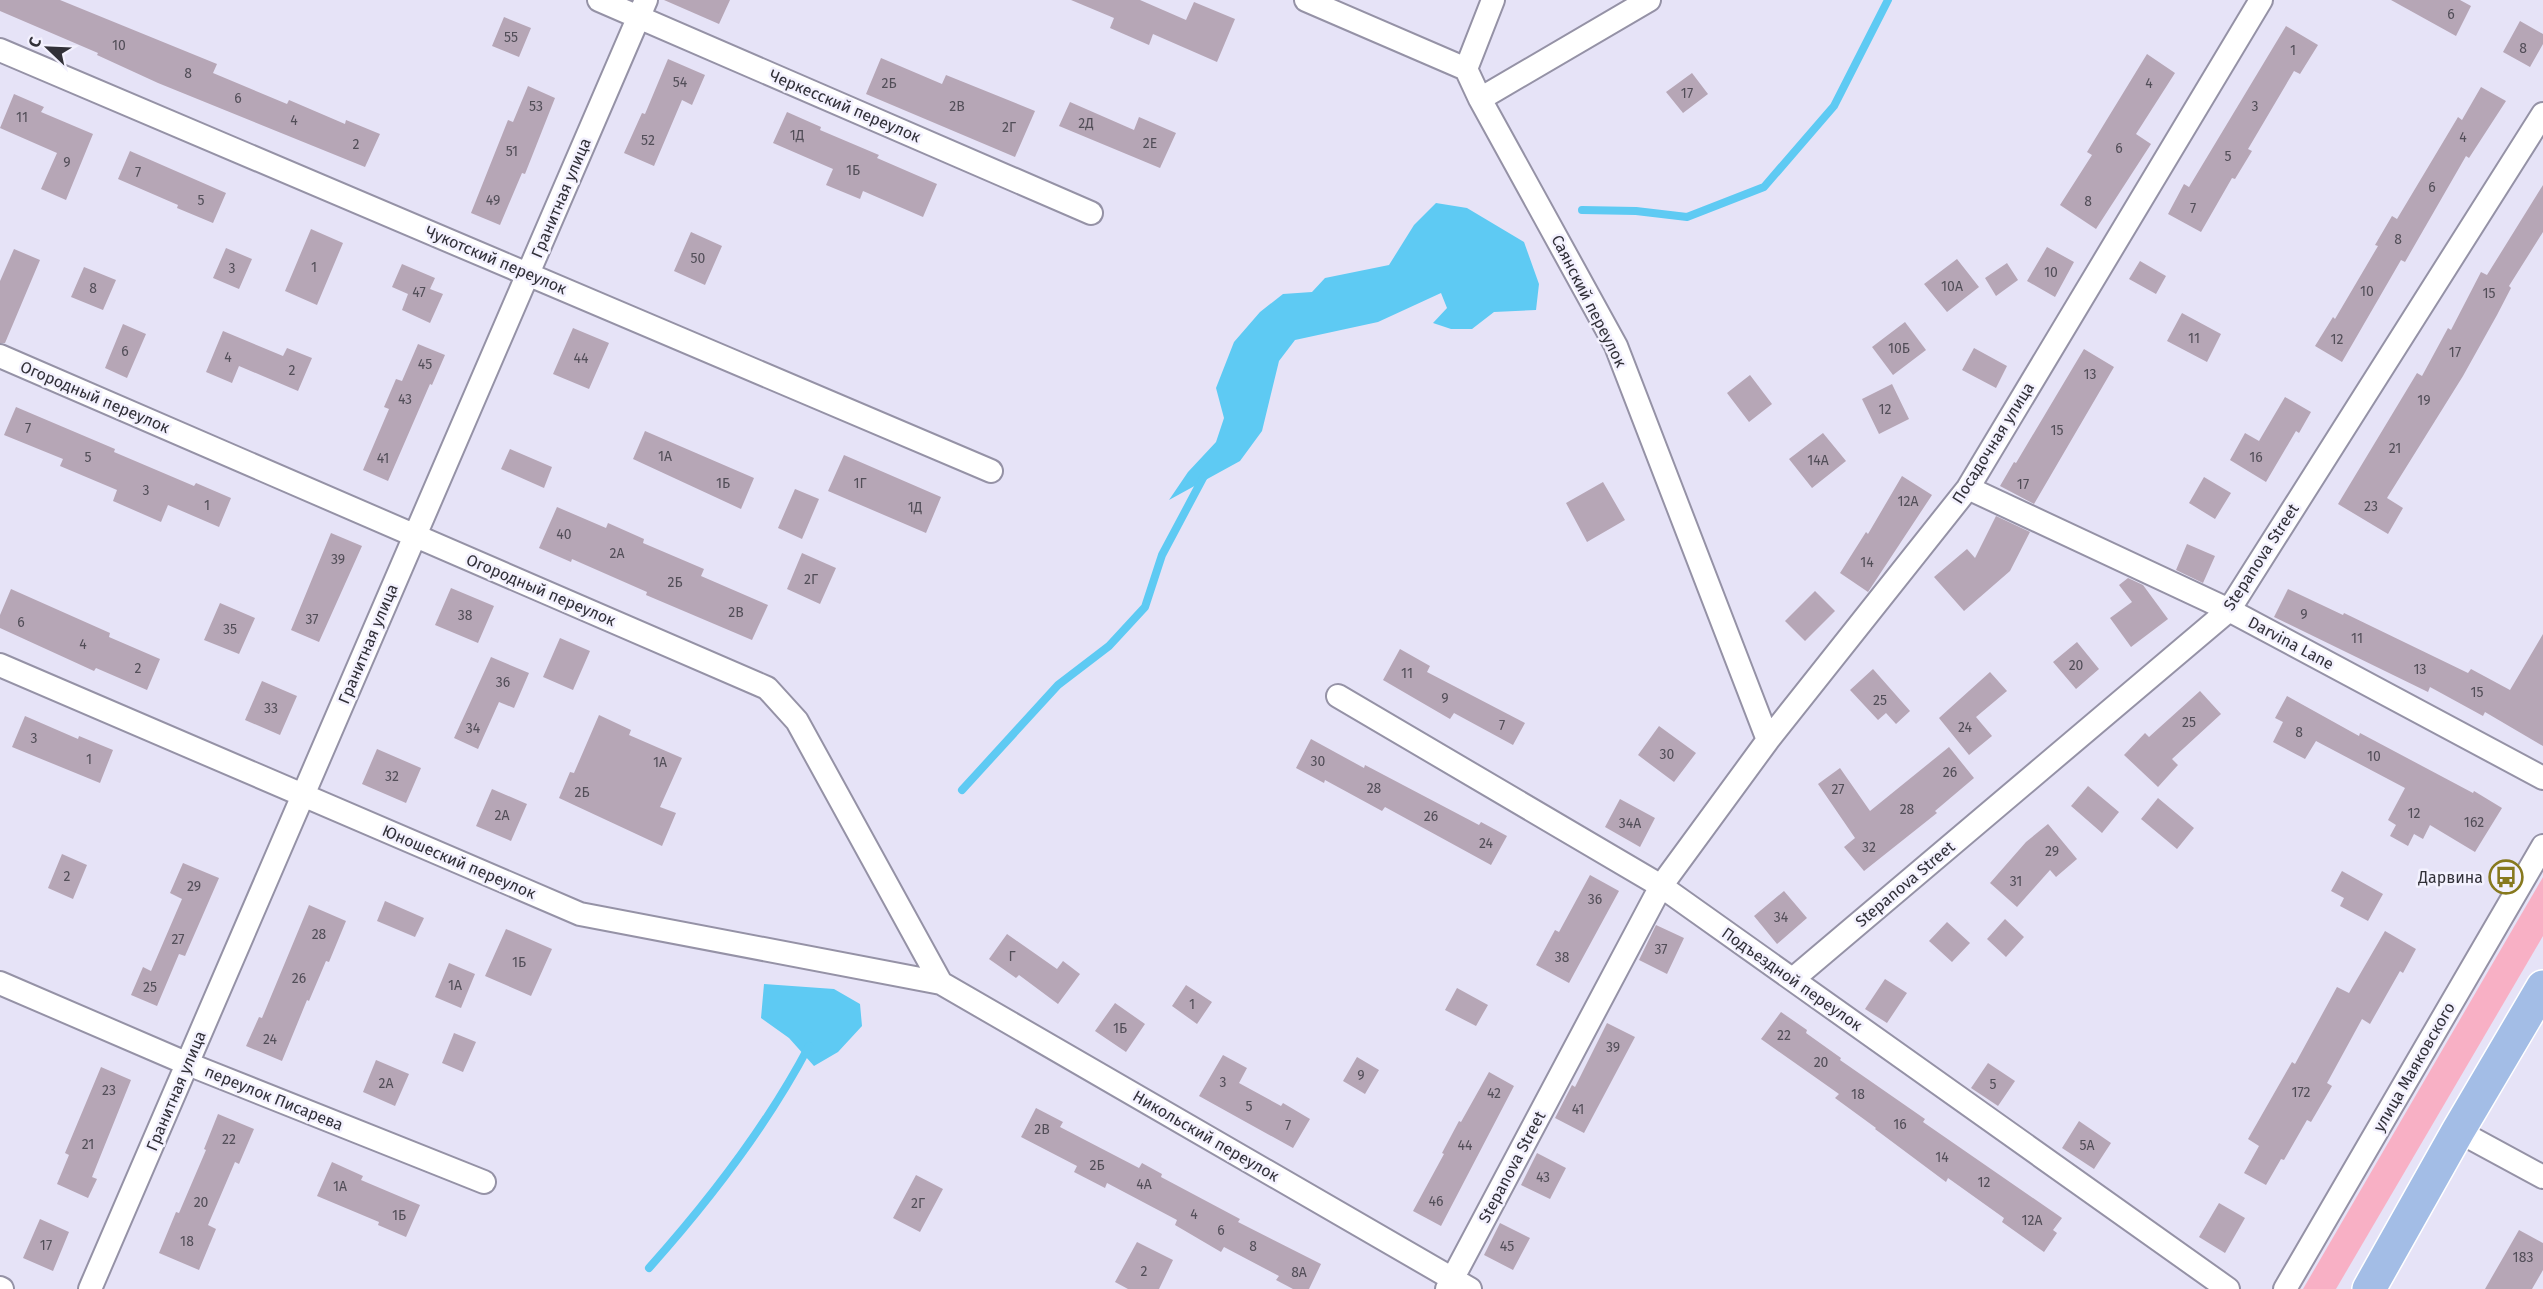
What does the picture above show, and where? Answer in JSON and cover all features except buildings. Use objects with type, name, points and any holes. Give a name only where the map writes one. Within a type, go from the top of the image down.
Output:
[{"type":"main road","points":[[2369,1289],[2543,987]]},
{"type":"street","name":"Черкесский переулок","points":[[599,0],[643,9],[1090,213]]},
{"type":"street","points":[[1306,0],[1466,69],[1492,0]]},
{"type":"street","points":[[1480,99],[1648,0]]},
{"type":"street","name":"Посадочная улица","points":[[1661,886],[1768,740],[1968,488],[2260,0]]},
{"type":"street","name":"Гранитная улица","points":[[90,1289],[643,9]]},
{"type":"street","name":"Чукотский переулок","points":[[0,50],[991,471]]},
{"type":"street","name":"Саянский переулок","points":[[1466,69],[1480,99],[1616,346],[1768,740]]},
{"type":"street","name":"Stepanova Street","points":[[1793,980],[2229,610],[2543,114]]},
{"type":"street","name":"Огородный переулок","points":[[0,356],[767,688],[797,721],[941,982]]},
{"type":"street","name":"Darvina Lane","points":[[1968,488],[2229,610],[2543,778]]},
{"type":"street","name":"Юношеский переулок","points":[[0,665],[580,914],[941,982]]},
{"type":"street","name":"Подъездной переулок","points":[[1338,696],[1661,886],[2228,1289]]},
{"type":"street","name":"улица Маяковского","points":[[2285,1289],[2543,846]]},
{"type":"street","name":"Stepanova Street","points":[[1456,1286],[1661,886]]},
{"type":"street","name":"Никольский переулок","points":[[941,982],[1456,1286]]},
{"type":"street","name":"переулок Писарева","points":[[0,983],[188,1064],[484,1182]]},
{"type":"street","points":[[2458,1131],[2543,1177]]},
{"type":"shaded area","points":[[2543,877],[2543,936],[2336,1289],[2303,1289]]},
{"type":"water","points":[[1436,203],[1467,208],[1524,242],[1539,284],[1536,310],[1494,312],[1472,329],[1451,329],[1433,323],[1447,308],[1441,293],[1378,322],[1295,340],[1279,361],[1262,431],[1240,461],[1169,500],[1188,472],[1216,442],[1224,418],[1216,388],[1234,342],[1260,312],[1283,294],[1312,292],[1325,278],[1389,265],[1414,225]]},
{"type":"water","points":[[764,984],[834,989],[860,1004],[862,1026],[838,1052],[814,1066],[789,1038],[761,1018]]},
{"type":"waterway","points":[[1582,210],[1636,211],[1687,217],[1764,187],[1834,106],[1888,0]]},
{"type":"waterway","points":[[962,790],[1058,685],[1109,646],[1145,607],[1162,555],[1204,476]]},
{"type":"waterway","points":[[649,1268],[736,1162],[775,1104],[809,1046]]},
{"type":"place","name":"Дарвина","points":[[2506,877]]}]
